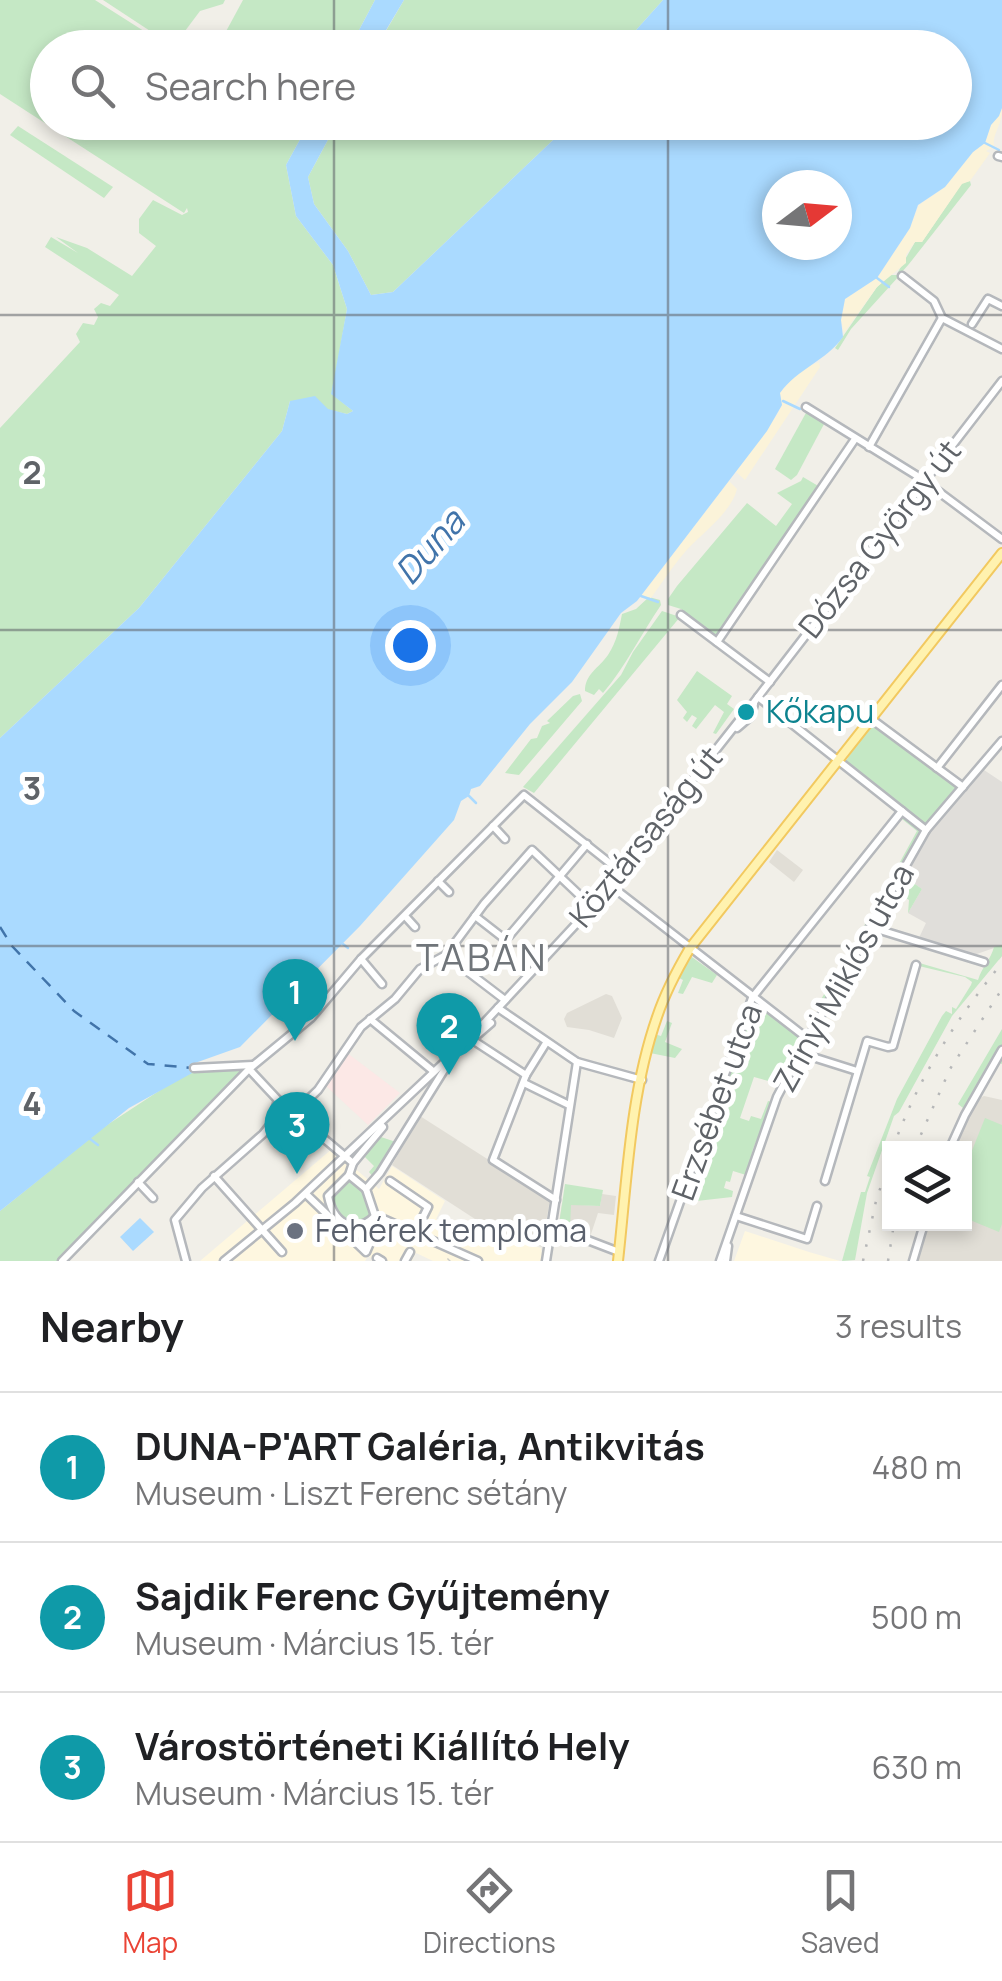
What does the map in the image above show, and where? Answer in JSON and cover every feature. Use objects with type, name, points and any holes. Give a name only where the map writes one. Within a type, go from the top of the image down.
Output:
[{"type":"main road","points":[[619,1258],[642,1080],[658,1013],[690,948],[1002,553]]},
{"type":"street","points":[[902,276],[934,301],[942,318],[1002,350]]},
{"type":"street","points":[[972,324],[988,299],[1002,306]]},
{"type":"street","points":[[869,447],[942,318]]},
{"type":"street","name":"Dózsa György út","points":[[756,700],[1002,381]]},
{"type":"street","points":[[806,407],[926,482],[1002,539]]},
{"type":"street","points":[[717,642],[854,439]]},
{"type":"street","points":[[681,615],[770,682]]},
{"type":"street","points":[[937,768],[1002,685]]},
{"type":"street","points":[[756,700],[926,830]]},
{"type":"street","name":"Köztársaság út","points":[[434,1069],[473,1041],[498,1008],[592,906],[756,700]]},
{"type":"street","name":"Köztársaság út","points":[[732,731],[752,716],[756,700]]},
{"type":"street","points":[[870,718],[963,787]]},
{"type":"street","name":"Zrínyi Miklós utca","points":[[723,1261],[775,1103],[800,1053],[926,830],[1002,741]]},
{"type":"street","points":[[62,1261],[252,1067],[311,1018],[361,959],[524,795],[621,872]]},
{"type":"street","name":"Erzsébet utca","points":[[659,1261],[752,998],[902,812]]},
{"type":"street","points":[[493,826],[505,839]]},
{"type":"street","points":[[474,916],[507,938],[587,844]]},
{"type":"street","points":[[295,1112],[318,1090],[370,1019],[405,989],[420,969],[446,955],[474,916],[532,850],[592,906]]},
{"type":"street","points":[[438,881],[449,892]]},
{"type":"street","points":[[610,885],[808,1039]]},
{"type":"street","points":[[405,916],[416,928]]},
{"type":"street","points":[[870,927],[984,962]]},
{"type":"street","points":[[446,955],[506,1000]]},
{"type":"street","points":[[361,959],[382,984]]},
{"type":"street","points":[[825,1181],[867,1041],[893,1046],[916,965]]},
{"type":"street","points":[[498,1008],[577,1062],[642,1080]]},
{"type":"street","points":[[370,1019],[434,1069]]},
{"type":"street","points":[[491,1023],[473,1041],[569,1106]]},
{"type":"street","points":[[546,1043],[525,1079],[493,1160],[556,1200]]},
{"type":"street","points":[[954,1141],[998,1065],[1002,1050]]},
{"type":"street","points":[[800,1053],[857,1071]]},
{"type":"street","points":[[546,1261],[577,1062]]},
{"type":"street","points":[[194,1068],[252,1067]]},
{"type":"street","points":[[252,1067],[278,1100],[350,1160]]},
{"type":"street","points":[[224,1261],[350,1160],[434,1069]]},
{"type":"street","points":[[366,1190],[384,1177],[434,1069]]},
{"type":"street","points":[[186,1261],[175,1220],[214,1176],[264,1134],[278,1100]]},
{"type":"street","points":[[350,1160],[349,1174],[329,1202],[346,1226],[362,1227],[378,1217]]},
{"type":"street","points":[[349,1174],[366,1190],[372,1199],[369,1206],[378,1217],[374,1256]]},
{"type":"street","points":[[214,1176],[282,1252]]},
{"type":"street","points":[[384,1177],[428,1207],[423,1217]]},
{"type":"street","points":[[138,1182],[153,1198]]},
{"type":"street","points":[[306,1194],[374,1256]]},
{"type":"street","points":[[736,1216],[807,1239],[816,1206]]},
{"type":"street","points":[[378,1217],[478,1261]]},
{"type":"street","points":[[551,1226],[619,1258]]},
{"type":"street","points":[[913,1261],[922,1231]]},
{"type":"street","points":[[405,1261],[417,1233]]},
{"type":"street","points":[[450,1260],[454,1251]]},
{"type":"street","points":[[363,1261],[374,1256]]},
{"type":"shaded area","points":[[981,768],[1002,782],[999,960],[994,948],[971,956],[918,940],[926,923],[908,913],[922,889],[905,877],[928,834]]},
{"type":"shaded area","points":[[777,850],[803,870],[794,882],[769,862]]},
{"type":"shaded area","points":[[606,994],[612,996],[622,1018],[614,1038],[567,1027],[567,1013]]},
{"type":"shaded area","points":[[346,1052],[400,1093],[368,1125],[326,1086]]},
{"type":"shaded area","points":[[984,1096],[1002,1100],[1002,1261],[918,1261],[927,1231],[972,1231],[972,1141],[958,1141],[977,1099]]},
{"type":"shaded area","points":[[420,1116],[550,1199],[542,1247],[495,1232],[392,1165]]},
{"type":"shaded area","points":[[332,1149],[379,1189],[392,1166],[445,1201],[436,1219],[488,1240],[493,1233],[541,1248],[543,1261],[433,1261],[416,1253],[412,1261],[376,1261],[368,1256],[365,1261],[200,1261]]},
{"type":"shaded area","points":[[602,1194],[616,1196],[614,1215],[598,1213],[590,1237],[559,1224],[562,1204],[600,1206]]},
{"type":"shaded area","points":[[745,1231],[809,1252],[840,1261],[734,1261]]},
{"type":"green space","points":[[0,0],[95,0],[142,30],[30,30],[30,113],[0,94]]},
{"type":"green space","points":[[103,0],[225,0],[200,11],[186,30],[149,30]]},
{"type":"green space","points":[[243,0],[375,0],[359,30],[227,30]]},
{"type":"green space","points":[[404,0],[663,0],[636,30],[386,30]]},
{"type":"green space","points":[[18,126],[30,134],[30,140],[40,140],[113,187],[104,198],[10,135]]},
{"type":"green space","points":[[71,140],[300,140],[286,165],[296,216],[333,265],[347,309],[332,394],[353,411],[347,414],[290,401],[282,431],[139,608],[0,738],[0,428],[80,342],[76,334],[83,323],[94,325],[98,317],[94,309],[101,303],[110,306],[119,295],[45,247],[51,237],[78,253],[56,237],[87,248],[132,276],[156,246],[139,233],[139,219],[153,200],[182,215],[188,212],[187,208],[184,213]]},
{"type":"green space","points":[[328,140],[553,140],[393,292],[371,295],[348,251],[314,204],[308,177]]},
{"type":"green space","points":[[970,181],[971,185],[909,264],[898,272],[915,242],[922,242],[962,183]]},
{"type":"green space","points":[[890,275],[900,275],[851,329],[838,350],[835,348],[877,287]]},
{"type":"green space","points":[[807,411],[824,424],[791,480],[775,469]]},
{"type":"green space","points":[[803,477],[820,487],[717,638],[681,609],[668,605],[677,586],[747,503],[776,526],[792,504],[777,493]]},
{"type":"green space","points":[[649,597],[660,600],[661,605],[619,672],[603,693],[599,689],[594,695],[585,691],[590,676],[614,645],[622,614],[636,609]]},
{"type":"green space","points":[[662,611],[680,617],[534,793],[523,787],[621,675]]},
{"type":"green space","points":[[697,671],[732,696],[727,704],[734,709],[716,734],[713,733],[724,712],[715,705],[696,729],[692,726],[697,718],[692,715],[687,722],[683,718],[687,712],[677,700]]},
{"type":"green space","points":[[580,694],[582,701],[519,775],[505,773],[531,739],[537,738],[542,726]]},
{"type":"green space","points":[[873,721],[963,787],[988,764],[952,807],[926,830],[843,765]]},
{"type":"green space","points":[[904,816],[919,828],[920,835],[876,913],[873,911],[917,831],[902,819]]},
{"type":"green space","points":[[905,877],[922,889],[908,913],[909,900],[903,896],[889,917],[878,924]]},
{"type":"green space","points":[[868,919],[872,921],[821,1011],[816,1008]]},
{"type":"green space","points":[[1002,945],[1002,956],[952,1016],[894,1116],[882,1141],[867,1193],[855,1260],[842,1261],[861,1192],[865,1192],[870,1177],[867,1176],[897,1099],[942,1016],[946,1011],[952,1014],[952,1007],[956,1009],[972,982],[916,962],[978,980],[994,947]]},
{"type":"green space","points":[[689,955],[717,975],[712,983],[692,977],[683,994],[678,993],[683,980],[677,977]]},
{"type":"green space","points":[[751,1001],[806,1042],[786,1079],[775,1076],[772,1082],[754,1077],[740,1118],[761,1119],[768,1101],[772,1102],[746,1175],[733,1171],[730,1182],[726,1181],[724,1188],[733,1191],[732,1197],[679,1203]]},
{"type":"green space","points":[[667,1021],[672,1023],[665,1042],[682,1049],[675,1058],[650,1053],[654,1034],[661,1036]]},
{"type":"green space","points":[[1002,1029],[1002,1064],[992,1060],[949,1141],[963,1108],[958,1104]]},
{"type":"green space","points":[[255,1065],[62,1261],[0,1261],[0,1211],[104,1127],[194,1068]]},
{"type":"green space","points":[[985,1118],[1002,1125],[999,1232],[972,1221],[972,1150]]},
{"type":"green space","points":[[381,1137],[396,1142],[374,1178],[369,1172],[374,1166],[363,1155]]},
{"type":"green space","points":[[355,1181],[364,1190],[373,1211],[360,1223],[343,1217],[333,1202],[340,1187]]},
{"type":"green space","points":[[565,1184],[603,1190],[600,1206],[571,1205],[570,1229],[559,1224]]},
{"type":"sand","points":[[1002,108],[994,147],[986,151],[990,153],[970,181],[962,184],[922,242],[915,242],[906,255],[906,263],[877,287],[844,333],[841,320],[845,299],[877,278],[910,228],[919,205],[945,187],[985,143]]},
{"type":"sand","points":[[819,362],[820,367],[745,480],[736,472],[777,415],[782,405],[780,393],[799,370]]},
{"type":"sand","points":[[729,481],[737,489],[729,506],[685,552],[651,598],[641,596]]},
{"type":"water","points":[[375,0],[404,0],[386,30],[359,30]]},
{"type":"water","name":"Duna","points":[[663,0],[1002,0],[1002,108],[985,143],[945,187],[918,205],[910,228],[877,278],[845,299],[843,337],[780,393],[782,405],[767,431],[637,601],[621,613],[572,682],[530,724],[480,786],[471,789],[454,820],[360,926],[240,1047],[195,1063],[194,1072],[129,1108],[0,1211],[0,738],[139,608],[282,431],[290,401],[315,396],[328,409],[347,414],[353,411],[331,394],[347,309],[333,265],[296,216],[286,165],[300,140],[328,140],[308,177],[314,204],[348,251],[371,295],[393,292],[553,140],[972,140],[972,30],[637,29]]},
{"type":"water","points":[[140,1218],[154,1232],[133,1251],[120,1237]]},
{"type":"waterway","points":[[985,143],[999,150]]},
{"type":"waterway","points":[[877,278],[889,287]]},
{"type":"waterway","points":[[783,401],[800,409]]},
{"type":"waterway","points":[[641,596],[658,602]]},
{"type":"waterway","points":[[469,796],[476,803]]},
{"type":"waterway","points":[[343,944],[348,948]]},
{"type":"waterway","points":[[90,1139],[98,1145]]},
{"type":"ferry route","points":[[0,927],[12,946],[74,1011],[148,1064],[193,1068]]},
{"type":"tunnel","points":[[417,1230],[423,1217]]},
{"type":"railway","points":[[896,1141],[939,1051],[1002,963]]},
{"type":"railway","points":[[918,1141],[950,1069],[1002,989]]},
{"type":"railway","points":[[863,1261],[882,1183]]},
{"type":"railway","points":[[888,1261],[893,1231]]},
{"type":"place","name":"Kőkapu","points":[[746,712]]},
{"type":"place","name":"DUNA-P'ART Galéria, Antikvitás","points":[[295,1041]]},
{"type":"place","name":"Sajdik Ferenc Gyűjtemény","points":[[449,1075]]},
{"type":"place","name":"Várostörténeti Kiállító Hely","points":[[297,1174]]},
{"type":"place","name":"Fehérek temploma","points":[[295,1231]]},
{"type":"district","name":"TABÁN","points":[[482,958]]}]
